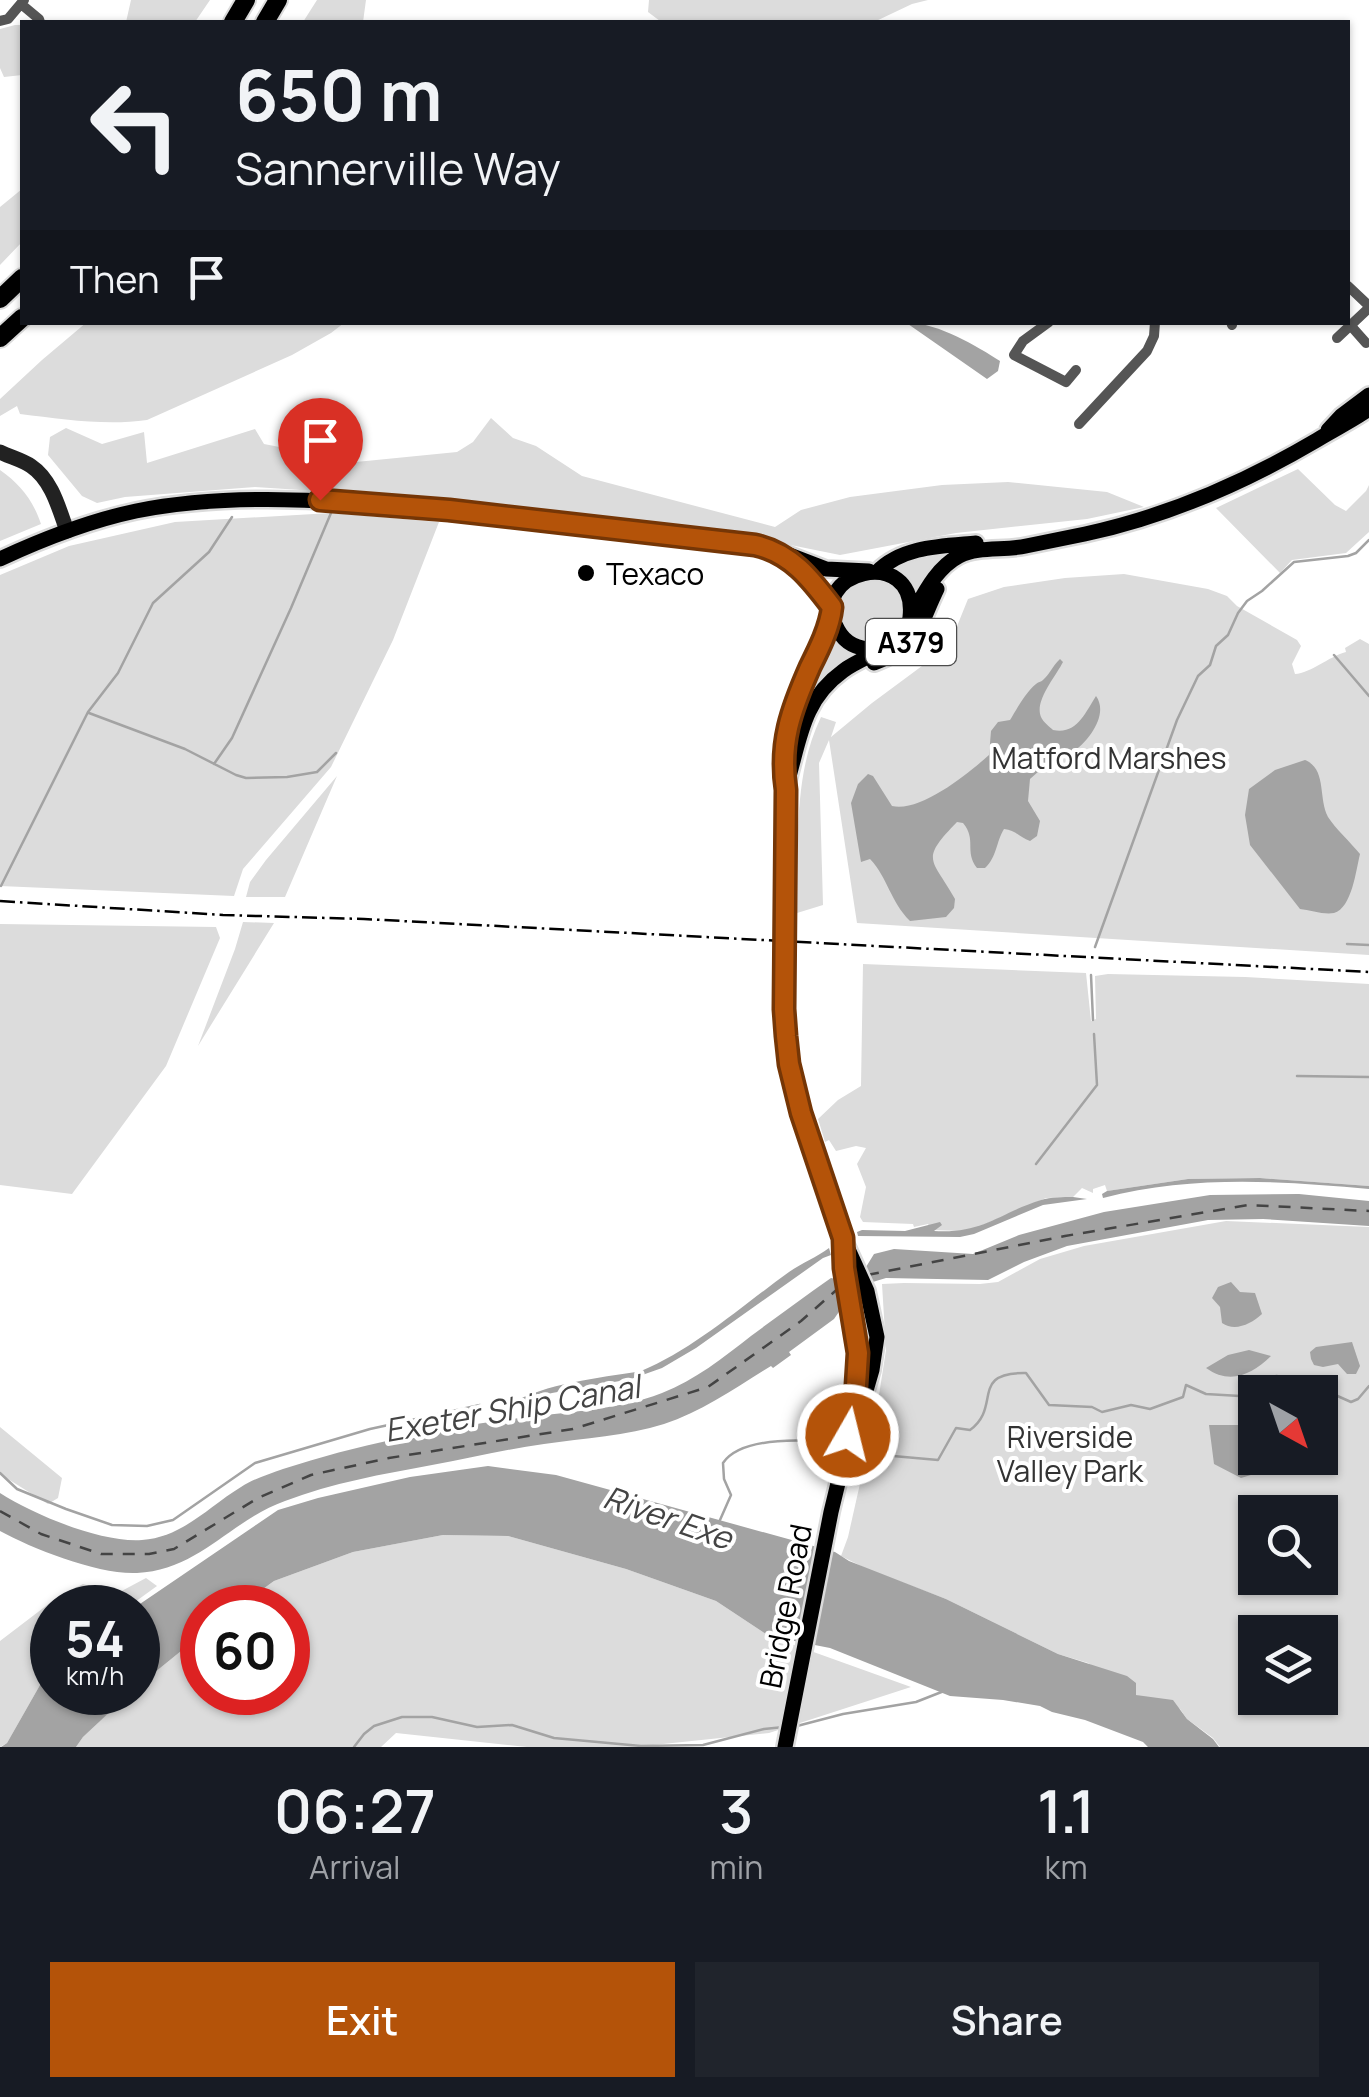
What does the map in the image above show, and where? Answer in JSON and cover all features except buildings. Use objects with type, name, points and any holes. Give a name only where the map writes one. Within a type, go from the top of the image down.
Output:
[{"type":"highway","points":[[0,299],[20,280]]},
{"type":"highway","points":[[0,338],[20,320]]},
{"type":"main road","name":"A379","points":[[1322,437],[1341,416],[1369,396]]},
{"type":"main road","name":"A379","points":[[786,790],[811,703],[852,665],[897,640],[927,588],[949,562],[973,551],[1024,547],[1180,508],[1252,476],[1348,424],[1369,408]]},
{"type":"main road","points":[[0,559],[67,531],[134,512],[252,500],[320,500],[660,533],[774,550],[826,569],[873,572]]},
{"type":"main road","name":"A379","points":[[832,610],[835,596],[846,581],[919,550],[1023,538],[1048,540]]},
{"type":"main road","name":"A379","points":[[774,550],[814,582],[832,610],[840,634],[851,644],[867,650],[886,647]]},
{"type":"main road","name":"A379","points":[[806,721],[842,680],[909,644],[951,569],[972,556],[996,550]]},
{"type":"main road","name":"A379","points":[[873,572],[894,578],[905,590],[911,608],[909,620]]},
{"type":"main road","name":"Bridge Road","points":[[832,610],[790,718],[782,765],[786,790],[784,1009],[789,1064],[801,1113],[852,1272],[858,1353],[854,1417]]},
{"type":"main road","name":"Bridge Road","points":[[786,1743],[848,1435],[868,1382],[877,1337],[867,1291],[852,1272]]},
{"type":"street","points":[[0,21],[8,19],[22,2]]},
{"type":"street","points":[[1337,338],[1369,307],[1350,288]]},
{"type":"street","points":[[1044,325],[1009,352],[1066,382],[1076,370]]},
{"type":"street","points":[[1080,424],[1148,351],[1154,325]]},
{"type":"street","points":[[1350,326],[1366,343]]},
{"type":"street","points":[[0,452],[30,465],[42,476],[67,531]]},
{"type":"green space","points":[[131,0],[210,0],[196,20],[126,20]]},
{"type":"green space","points":[[317,0],[366,0],[363,20],[304,20]]},
{"type":"green space","points":[[649,0],[928,0],[878,20],[659,20],[648,12]]},
{"type":"green space","points":[[20,25],[20,75],[4,77],[0,68],[0,29]]},
{"type":"green space","points":[[20,191],[20,244],[0,265],[0,207]]},
{"type":"green space","points":[[83,325],[341,325],[292,355],[147,420],[68,420],[20,414],[17,406],[0,416],[0,399]]},
{"type":"green space","points":[[491,418],[513,438],[536,446],[582,476],[775,527],[801,510],[850,497],[942,485],[1008,482],[1107,492],[1144,507],[1087,519],[956,533],[840,555],[756,538],[502,506],[376,495],[255,487],[125,497],[97,503],[82,496],[48,455],[50,437],[66,428],[102,444],[144,432],[147,463],[255,429],[264,444],[356,462],[457,452],[473,442]]},
{"type":"green space","points":[[1298,469],[1346,511],[1369,485],[1369,532],[1346,553],[1292,560],[1280,573],[1216,508]]},
{"type":"green space","points":[[0,470],[25,493],[41,524],[0,541]]},
{"type":"green space","points":[[331,513],[439,522],[393,640],[331,767],[243,869],[234,896],[0,886],[0,575],[69,546],[175,522]]},
{"type":"green space","points":[[954,551],[918,600],[892,570],[892,566],[911,559]]},
{"type":"green space","name":"Matford Marshes","points":[[1124,574],[1227,596],[1237,606],[1297,640],[1301,646],[1292,664],[1295,674],[1346,652],[1345,648],[1360,639],[1369,644],[1369,955],[857,923],[829,740],[819,763],[823,905],[797,913],[801,789],[821,717],[836,722],[831,737],[949,646],[968,599],[1004,587]]},
{"type":"green space","points":[[872,579],[895,588],[904,611],[895,634],[872,643],[849,634],[840,611],[849,588]]},
{"type":"green space","points":[[833,634],[860,657],[801,715],[796,713],[823,662]]},
{"type":"green space","points":[[337,776],[285,897],[246,897],[250,882],[266,860]]},
{"type":"green space","points":[[243,922],[274,923],[198,1046],[235,949]]},
{"type":"green space","points":[[0,924],[216,927],[220,938],[166,1066],[72,1194],[0,1185]]},
{"type":"green space","points":[[863,964],[1086,973],[1091,1021],[1096,1019],[1095,976],[1108,974],[1369,984],[1369,1186],[1260,1178],[1188,1179],[1107,1191],[1105,1185],[1093,1189],[1093,1193],[1082,1188],[1073,1197],[1046,1198],[962,1231],[931,1230],[928,1224],[914,1227],[863,1222],[860,1217],[866,1187],[857,1164],[866,1148],[836,1151],[829,1140],[825,1142],[818,1119],[861,1086]]},
{"type":"green space","name":"Riverside Valley Park","points":[[1226,1221],[1369,1227],[1369,1747],[1220,1747],[1180,1709],[1135,1695],[1088,1663],[1058,1654],[946,1599],[841,1556],[877,1408],[886,1350],[882,1284],[998,1282],[1040,1259],[1084,1246]]},
{"type":"green space","points":[[0,1427],[62,1478],[58,1498],[48,1504],[0,1474]]},
{"type":"green space","points":[[443,1535],[508,1536],[626,1569],[716,1601],[769,1636],[911,1687],[769,1733],[634,1747],[527,1747],[396,1733],[381,1747],[76,1747],[106,1715],[160,1715],[160,1668],[180,1652],[180,1715],[310,1715],[310,1585],[268,1585],[353,1552]]},
{"type":"green space","points":[[146,1578],[156,1585],[133,1585]]},
{"type":"green space","points":[[30,1618],[30,1703],[7,1743],[0,1747],[0,1641]]},
{"type":"water","points":[[909,325],[931,326],[1000,361],[998,371],[987,379]]},
{"type":"water","points":[[1060,659],[1063,662],[1040,704],[1043,721],[1053,730],[1068,729],[1079,721],[1096,696],[1099,719],[1079,747],[1030,779],[1028,801],[1040,821],[1037,836],[1030,841],[1004,829],[989,864],[977,868],[967,829],[957,822],[937,845],[933,860],[955,899],[954,908],[946,917],[910,921],[876,866],[870,859],[861,862],[851,803],[858,784],[868,774],[873,776],[892,806],[903,807],[944,790],[989,755],[991,731],[998,722],[1010,720],[1028,692]]},
{"type":"water","points":[[1305,760],[1319,777],[1328,817],[1360,854],[1349,896],[1334,913],[1300,909],[1250,845],[1245,815],[1249,789],[1275,770]]},
{"type":"water","points":[[1260,1178],[1369,1189],[1236,1182],[1169,1186],[1103,1198],[1102,1194],[1188,1179]]},
{"type":"water","name":"Exeter Ship Canal","points":[[1299,1194],[1369,1201],[1369,1226],[1263,1219],[1208,1220],[1067,1246],[988,1280],[886,1278],[856,1287],[834,1319],[773,1368],[678,1419],[635,1431],[516,1448],[321,1489],[266,1509],[197,1554],[159,1570],[104,1570],[48,1553],[0,1531],[0,1493],[49,1518],[88,1532],[126,1540],[157,1538],[183,1527],[251,1482],[311,1460],[425,1433],[644,1399],[697,1375],[831,1278],[866,1267],[874,1254],[894,1249],[973,1254],[1019,1235],[1104,1212],[1210,1195]]},
{"type":"water","points":[[1087,1199],[1043,1205],[960,1237],[858,1236],[857,1232],[905,1231],[940,1222],[942,1225],[934,1231],[965,1229],[1041,1200]]},
{"type":"water","points":[[829,1248],[831,1255],[662,1368],[631,1379],[552,1393],[502,1412],[501,1409],[534,1393],[641,1371],[660,1362]]},
{"type":"water","points":[[1231,1282],[1240,1292],[1255,1293],[1262,1314],[1237,1327],[1222,1323],[1220,1307],[1212,1298],[1218,1287]]},
{"type":"water","points":[[1352,1342],[1360,1366],[1356,1374],[1347,1374],[1338,1364],[1314,1365],[1310,1352],[1316,1347]]},
{"type":"water","points":[[1249,1350],[1271,1356],[1238,1376],[1223,1376],[1206,1368],[1228,1355]]},
{"type":"water","points":[[1209,1425],[1238,1425],[1238,1475],[1251,1475],[1241,1478],[1214,1464]]},
{"type":"water","name":"River Exe","points":[[488,1466],[556,1475],[835,1552],[946,1599],[1058,1654],[1127,1676],[1136,1683],[1136,1695],[1173,1700],[1187,1719],[1219,1747],[1148,1747],[1040,1706],[950,1696],[830,1648],[769,1636],[716,1601],[626,1569],[508,1536],[443,1535],[353,1552],[268,1585],[180,1585],[180,1652],[160,1668],[160,1590],[278,1510],[410,1477]]},
{"type":"water","points":[[30,1703],[30,1715],[106,1715],[76,1747],[1,1747]]},
{"type":"waterway","points":[[214,764],[232,738],[331,513]]},
{"type":"waterway","points":[[1,886],[88,712],[118,673],[153,603],[209,552],[232,517]]},
{"type":"waterway","points":[[1095,947],[1177,720],[1198,676],[1210,665],[1216,646],[1228,635],[1238,613],[1294,562],[1348,556],[1369,540]]},
{"type":"waterway","points":[[1334,655],[1369,696]]},
{"type":"waterway","points":[[89,713],[185,749],[246,778],[317,772],[336,753]]},
{"type":"waterway","points":[[1347,944],[1369,945]]},
{"type":"waterway","points":[[1091,975],[1093,1020]]},
{"type":"waterway","points":[[1036,1164],[1097,1085],[1094,1034]]},
{"type":"waterway","points":[[1297,1076],[1369,1077]]},
{"type":"waterway","points":[[853,1448],[938,1460],[956,1428],[970,1430],[979,1421],[992,1385],[1009,1374],[1026,1373],[1049,1405],[1092,1407],[1102,1412],[1131,1405],[1150,1409],[1183,1397],[1186,1385],[1206,1394],[1240,1396],[1276,1376],[1297,1378],[1351,1402],[1369,1386]]},
{"type":"waterway","points":[[0,1473],[17,1489],[66,1509],[112,1525],[147,1526],[173,1520],[255,1463],[370,1429],[480,1405]]},
{"type":"waterway","name":"River Exe","points":[[720,1520],[731,1495],[723,1463],[732,1454],[778,1441],[841,1445]]},
{"type":"waterway","points":[[797,1726],[916,1702],[944,1691]]},
{"type":"waterway","points":[[354,1747],[374,1726],[402,1717],[432,1717],[477,1727],[512,1725],[554,1738],[641,1746],[703,1745],[784,1727]]},
{"type":"ferry route","points":[[867,1275],[1248,1205],[1369,1211]]},
{"type":"ferry route","points":[[0,1511],[41,1534],[101,1554],[149,1554],[174,1549],[258,1498],[311,1475],[389,1458],[573,1429],[708,1387],[801,1321],[841,1286]]},
{"type":"railway","points":[[0,901],[1369,972]]},
{"type":"place","name":"Texaco","points":[[586,573]]},
{"type":"route","points":[[320,500],[449,510],[755,545],[774,550],[800,569],[832,607],[784,742],[784,1009],[789,1064],[801,1113],[843,1238],[858,1353],[854,1417],[848,1435]]}]
